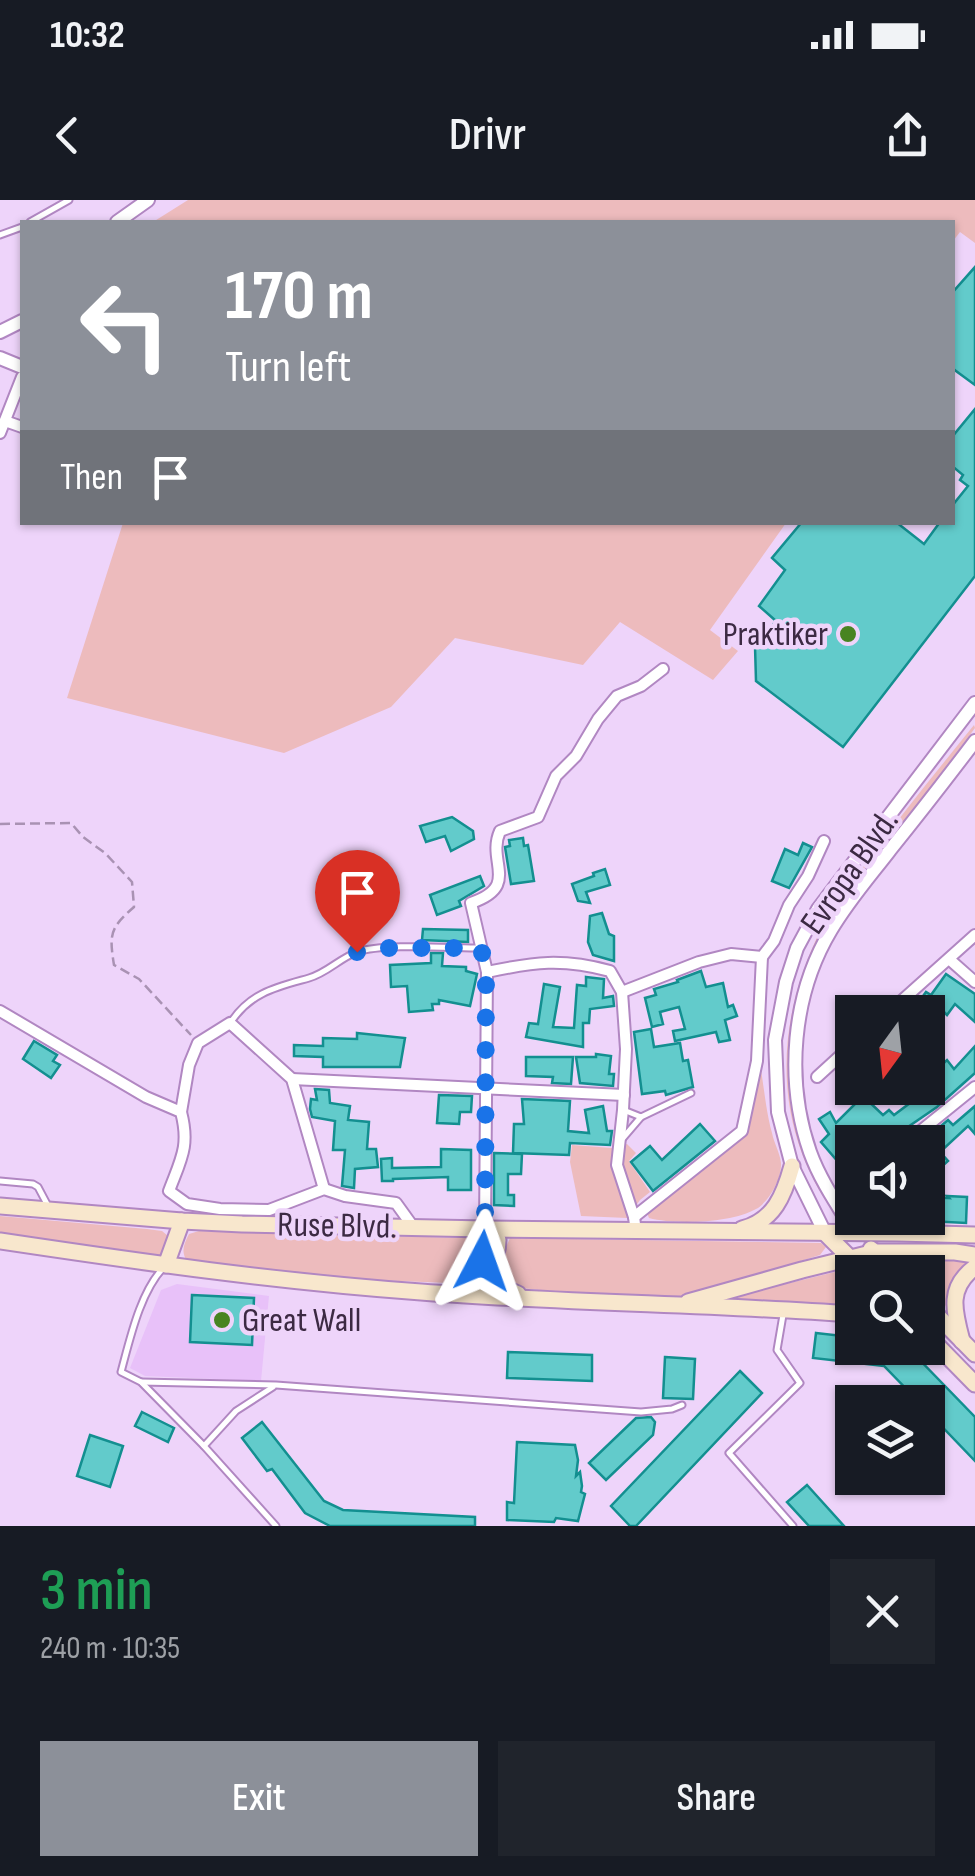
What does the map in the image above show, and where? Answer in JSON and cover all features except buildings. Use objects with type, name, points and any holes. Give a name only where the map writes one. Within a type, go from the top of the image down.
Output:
[{"type":"main road","points":[[730,1232],[752,1226],[770,1214],[782,1196],[792,1166]]},
{"type":"main road","name":"Ruse Blvd.","points":[[0,1206],[182,1221],[485,1230],[635,1224],[730,1232],[835,1233]]},
{"type":"main road","points":[[166,1265],[182,1221]]},
{"type":"main road","points":[[418,1292],[458,1289],[487,1272],[498,1243],[485,1230]]},
{"type":"main road","points":[[826,1233],[846,1255]]},
{"type":"main road","name":"Ruse Blvd.","points":[[945,1233],[972,1233]]},
{"type":"main road","points":[[857,1235],[877,1255]]},
{"type":"main road","name":"Ruse Blvd.","points":[[0,1241],[267,1278],[418,1292],[552,1302],[835,1313]]},
{"type":"main road","name":"Ruse Blvd.","points":[[862,1255],[975,1254]]},
{"type":"main road","name":"Ruse Blvd.","points":[[664,1306],[835,1262]]},
{"type":"main road","points":[[962,1341],[954,1310],[955,1297],[962,1280],[975,1266]]},
{"type":"main road","points":[[487,1272],[509,1291],[552,1302]]},
{"type":"main road","points":[[945,1324],[975,1354]]},
{"type":"main road","points":[[945,1353],[975,1384]]},
{"type":"street","points":[[119,220],[148,200]]},
{"type":"street","points":[[0,433],[20,382]]},
{"type":"street","points":[[5,421],[20,426]]},
{"type":"street","points":[[485,1230],[486,972],[472,904],[488,898],[497,886],[500,831],[538,816],[556,776],[576,756],[598,719],[618,696],[641,686],[663,669]]},
{"type":"street","name":"Evropa Blvd.","points":[[826,1233],[792,1166],[778,1112],[774,1059],[790,966],[806,929],[831,890],[975,703]]},
{"type":"street","name":"Evropa Blvd.","points":[[835,1201],[810,1152],[797,1092],[795,1058],[806,984],[822,945],[844,909],[975,741]]},
{"type":"street","points":[[486,972],[551,961],[610,971],[622,992],[626,1049],[617,1164],[635,1224],[742,1131],[757,1061],[762,957],[774,941],[824,841]]},
{"type":"street","points":[[908,995],[975,935]]},
{"type":"street","points":[[622,992],[730,954],[762,957]]},
{"type":"street","points":[[948,958],[975,982]]},
{"type":"street","points":[[0,1011],[146,1097],[181,1112]]},
{"type":"street","points":[[324,1189],[292,1079],[230,1023],[198,1043],[188,1065],[181,1112],[185,1147],[169,1191],[187,1204],[220,1210],[268,1210],[324,1189],[396,1203],[414,1228]]},
{"type":"street","points":[[817,1077],[835,1061]]},
{"type":"street","points":[[292,1079],[624,1095]]},
{"type":"street","points":[[927,1125],[975,1087]]},
{"type":"lane","points":[[34,220],[70,200]]},
{"type":"lane","points":[[230,1023],[241,1007],[260,992],[312,977],[357,952],[378,948],[481,948]]},
{"type":"lane","points":[[619,1144],[641,1117],[691,1092]]},
{"type":"lane","points":[[623,1110],[641,1117]]},
{"type":"lane","points":[[0,1181],[38,1187],[51,1212]]},
{"type":"lane","points":[[166,1265],[154,1278],[132,1330],[120,1372],[141,1382],[276,1526]]},
{"type":"lane","points":[[784,1311],[777,1350],[800,1382],[729,1453],[793,1526]]},
{"type":"lane","points":[[141,1382],[276,1385],[641,1412],[672,1410],[682,1405]]},
{"type":"lane","points":[[204,1446],[236,1410],[276,1385]]},
{"type":"path","points":[[0,824],[71,822],[83,837],[106,853],[132,882],[134,907],[121,918],[110,937],[114,965],[139,980],[198,1043]]},
{"type":"shaded area","points":[[188,200],[975,200],[975,243],[960,232],[955,238],[955,220],[156,220]]},
{"type":"shaded area","points":[[122,525],[785,525],[710,630],[738,651],[713,680],[620,622],[583,665],[455,638],[391,707],[284,753],[67,698]]},
{"type":"shaded area","points":[[974,725],[870,868],[807,979],[792,1095],[832,1210],[812,1177],[790,1107],[786,1071],[795,998],[806,962],[837,902]]},
{"type":"shaded area","points":[[760,1064],[781,1163],[770,1195],[761,1206],[746,1214],[718,1220],[649,1218],[647,1213],[743,1137]]},
{"type":"shaded area","points":[[627,1144],[636,1153],[629,1161],[650,1192],[627,1218],[581,1216],[570,1162],[572,1145],[612,1148]]},
{"type":"shaded area","points":[[0,1216],[147,1229],[168,1236],[159,1258],[0,1236]]},
{"type":"shaded area","points":[[199,1231],[467,1238],[476,1269],[449,1283],[349,1279],[188,1262],[184,1245],[189,1234]]},
{"type":"shaded area","points":[[510,1238],[821,1243],[826,1247],[820,1255],[711,1289],[641,1300],[521,1288],[503,1282],[496,1270]]},
{"type":"shaded area","points":[[945,1259],[964,1259],[968,1262],[948,1308]]},
{"type":"shaded area","points":[[835,1272],[835,1306],[739,1302],[741,1295]]},
{"type":"shaded area","points":[[177,1284],[269,1296],[261,1381],[145,1376],[130,1368],[161,1290]]},
{"type":"place","name":"Praktiker","points":[[848,634]]},
{"type":"place","name":"Great Wall","points":[[222,1320]]},
{"type":"route","points":[[357,952],[378,948],[481,948],[486,972],[485,1230],[478,1244],[482,1261]]}]
